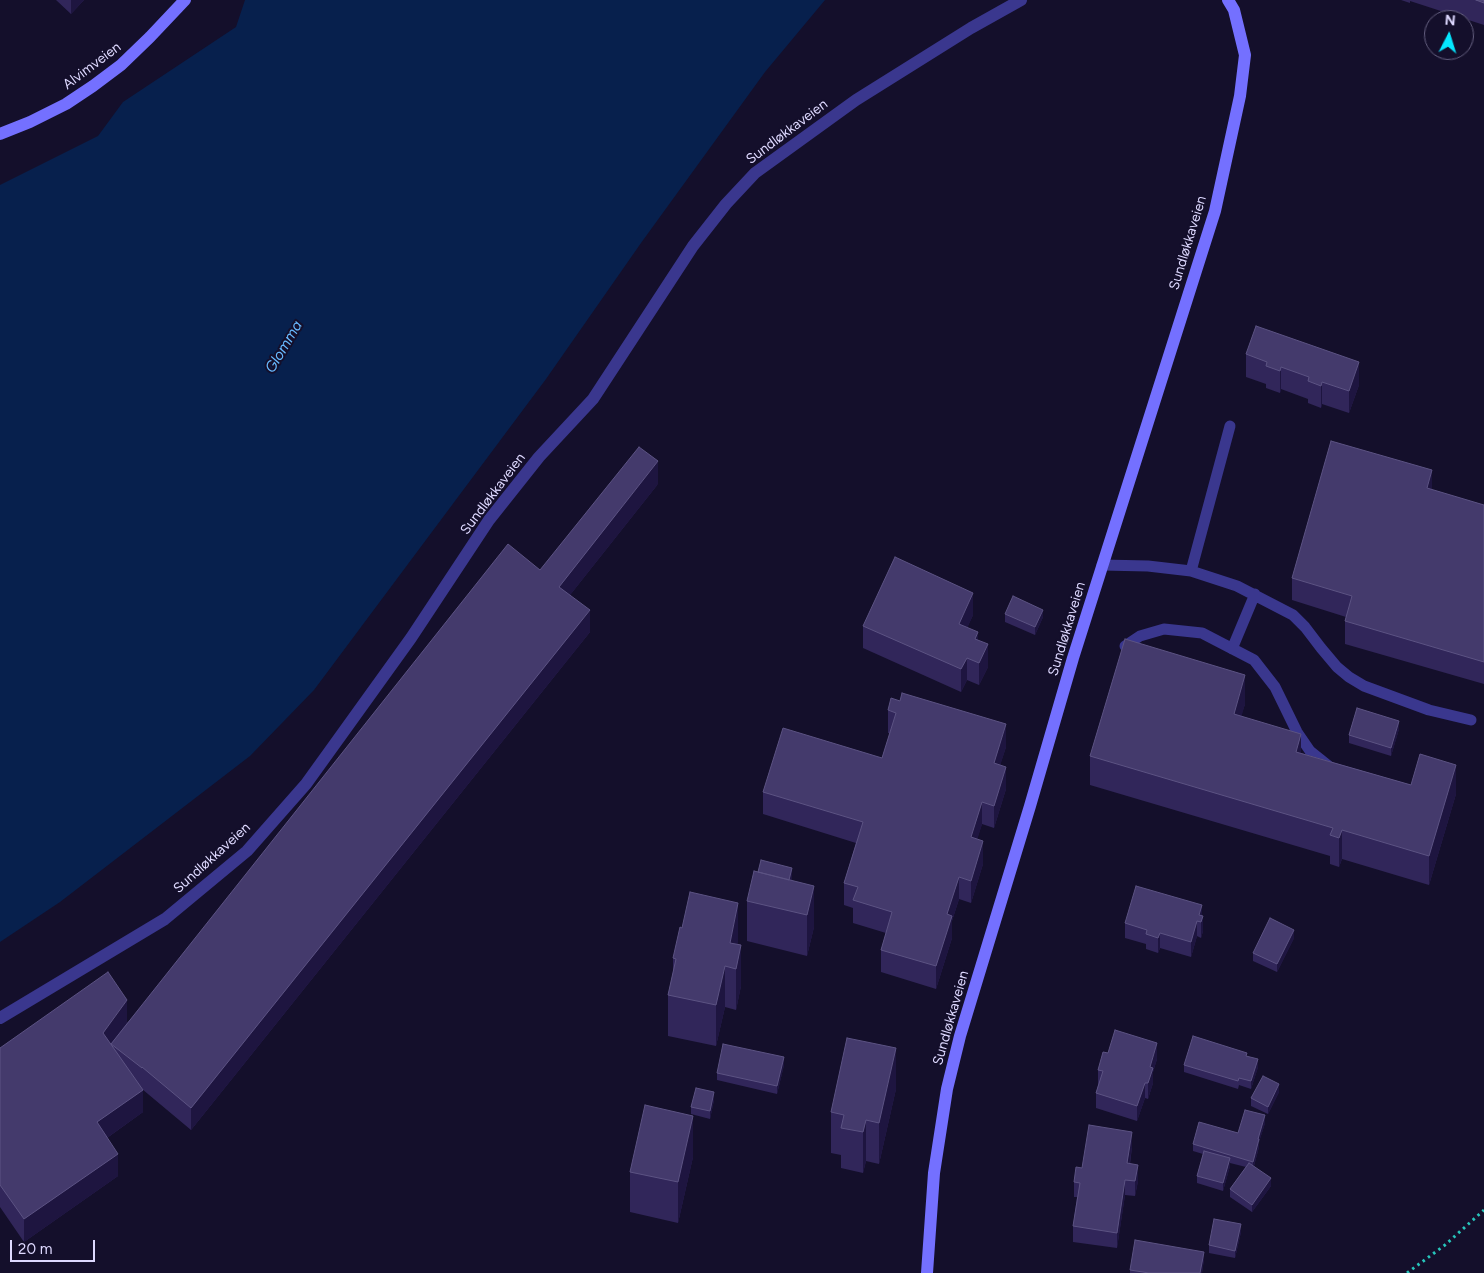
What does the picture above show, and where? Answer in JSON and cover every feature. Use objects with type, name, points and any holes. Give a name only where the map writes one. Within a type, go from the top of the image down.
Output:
[{"type":"main road","name":"Alvimveien","points":[[0,134],[66,104],[93,86],[121,65],[150,38],[185,0]]},
{"type":"main road","name":"Sundløkkaveien","points":[[926,1273],[934,1173],[948,1089],[960,1036],[1102,565],[1215,211],[1240,96],[1245,55],[1234,10],[1228,0]]},
{"type":"street","name":"Sundløkkaveien","points":[[0,1018],[164,919],[247,851],[306,784],[411,638],[489,520],[539,457],[593,399],[693,246],[726,204],[755,173],[856,100],[971,28],[1021,0]]},
{"type":"lane","points":[[1191,571],[1230,426]]},
{"type":"lane","points":[[1102,565],[1148,566],[1191,571],[1237,586],[1293,615],[1337,667],[1364,686],[1429,710],[1471,720]]},
{"type":"lane","points":[[1232,649],[1255,594]]},
{"type":"lane","points":[[1125,646],[1140,636],[1164,629],[1202,633],[1254,660],[1275,687],[1297,732],[1310,751],[1330,768],[1338,772]]},
{"type":"path","points":[[1407,1273],[1445,1245],[1484,1210]]},
{"type":"water","name":"Glomma","points":[[245,0],[825,0],[765,72],[641,243],[546,379],[314,690],[250,756],[60,902],[0,942],[0,185],[98,136],[123,102],[236,27]]},
{"type":"building","points":[[1256,326],[1359,362],[1349,391],[1322,382],[1321,386],[1308,381],[1309,377],[1281,367],[1280,371],[1266,366],[1267,362],[1246,354]]},
{"type":"building","points":[[1331,441],[1432,470],[1427,488],[1484,505],[1484,662],[1345,621],[1352,596],[1292,578]]},
{"type":"building","points":[[639,447],[658,461],[559,587],[590,610],[191,1108],[111,1044],[508,544],[540,570]]},
{"type":"building","points":[[895,557],[973,593],[959,624],[978,632],[975,639],[988,644],[979,663],[967,658],[961,669],[863,626]]},
{"type":"building","points":[[1013,596],[1043,610],[1035,627],[1005,614]]},
{"type":"building","points":[[1125,639],[1245,675],[1234,714],[1301,734],[1296,752],[1411,785],[1420,754],[1456,765],[1429,856],[1342,830],[1339,838],[1330,835],[1333,828],[1090,756]]},
{"type":"building","points":[[902,693],[1006,724],[994,763],[1006,767],[994,806],[982,802],[971,837],[983,841],[971,881],[959,877],[947,914],[952,916],[936,966],[881,950],[892,912],[853,900],[858,887],[844,883],[863,822],[763,792],[783,728],[882,758],[896,713],[888,710],[891,698],[900,701]]},
{"type":"building","points":[[1357,708],[1399,721],[1391,748],[1349,735]]},
{"type":"building","points":[[761,860],[792,868],[789,880],[758,872]]},
{"type":"building","points":[[754,871],[814,886],[807,915],[747,901]]},
{"type":"building","points":[[1136,886],[1202,905],[1199,915],[1203,916],[1201,922],[1197,921],[1191,942],[1160,933],[1158,938],[1146,934],[1147,930],[1125,923]]},
{"type":"building","points":[[690,892],[738,903],[730,943],[741,945],[736,969],[725,966],[716,1005],[668,995],[676,959],[673,958]]},
{"type":"building","points":[[1270,918],[1294,930],[1277,964],[1253,953]]},
{"type":"building","points":[[108,972],[127,1000],[103,1033],[143,1090],[97,1122],[118,1154],[24,1219],[0,1185],[0,1048]]},
{"type":"building","points":[[1115,1030],[1157,1043],[1150,1067],[1153,1068],[1148,1083],[1145,1083],[1137,1106],[1096,1093],[1103,1071],[1098,1070],[1103,1052],[1108,1053]]},
{"type":"building","points":[[1193,1036],[1247,1053],[1246,1056],[1258,1059],[1251,1081],[1239,1078],[1238,1081],[1184,1065]]},
{"type":"building","points":[[847,1038],[896,1048],[879,1123],[866,1120],[863,1132],[841,1128],[844,1115],[831,1112]]},
{"type":"building","points":[[723,1044],[784,1057],[777,1086],[717,1073]]},
{"type":"building","points":[[1263,1076],[1279,1084],[1268,1107],[1251,1098]]},
{"type":"building","points":[[696,1088],[714,1092],[710,1111],[691,1107]]},
{"type":"building","points":[[645,1105],[693,1116],[678,1182],[630,1172]]},
{"type":"building","points":[[1245,1110],[1265,1115],[1253,1162],[1193,1144],[1199,1122],[1238,1133]]},
{"type":"building","points":[[1089,1125],[1132,1132],[1127,1163],[1138,1165],[1135,1181],[1125,1180],[1117,1233],[1073,1226],[1080,1183],[1074,1182],[1076,1167],[1082,1168]]},
{"type":"building","points":[[1204,1151],[1230,1158],[1223,1183],[1197,1176]]},
{"type":"building","points":[[1249,1163],[1271,1178],[1252,1205],[1230,1189]]},
{"type":"building","points":[[1214,1219],[1241,1224],[1235,1251],[1209,1245]]},
{"type":"building","points":[[1135,1240],[1204,1252],[1200,1273],[1149,1273],[1130,1270]]}]
